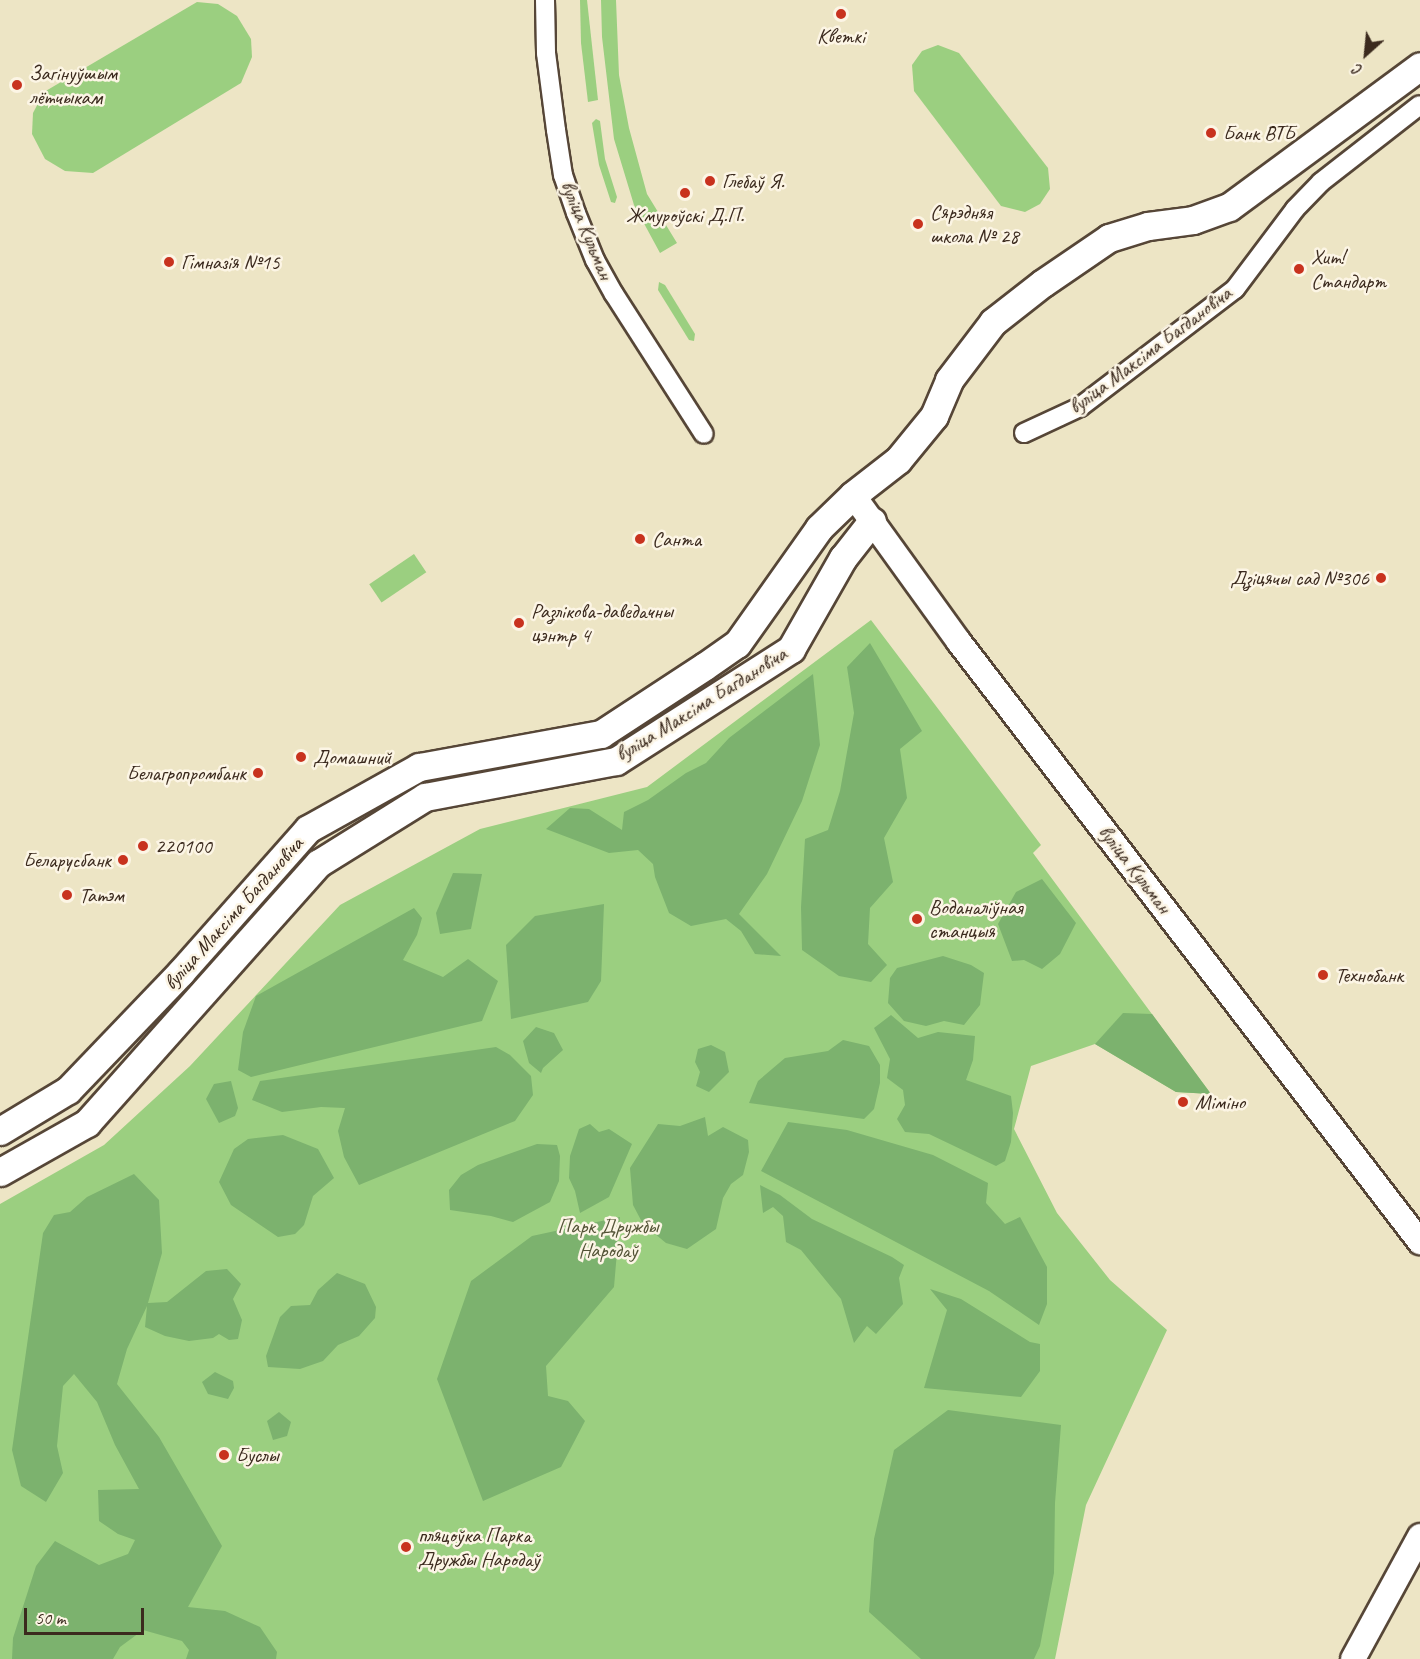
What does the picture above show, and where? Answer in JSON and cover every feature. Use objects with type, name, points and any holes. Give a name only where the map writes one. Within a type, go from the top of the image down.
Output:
[{"type":"main road","name":"вуліца Максіма Багдановіча","points":[[0,1131],[68,1089],[181,972],[308,829],[418,767],[601,734],[737,644],[819,528],[853,495],[905,452],[934,416],[949,380],[993,322],[1043,283],[1109,238],[1148,226],[1193,220],[1229,207],[1420,66]]},
{"type":"main road","name":"вуліца Кульман","points":[[853,495],[959,642],[1420,1242]]},
{"type":"main road","name":"вуліца Максіма Багдановіча","points":[[0,1172],[87,1123],[319,863],[425,797],[616,761],[791,649],[843,558],[872,520]]},
{"type":"main road","points":[[1353,1659],[1417,1548]]},
{"type":"street","name":"вуліца Кульман","points":[[545,0],[546,53],[559,150],[563,175],[576,213],[595,260],[614,294],[704,434]]},
{"type":"street","name":"вуліца Максіма Багдановіча","points":[[1024,434],[1080,407],[1235,289],[1295,209],[1321,182],[1420,105]]},
{"type":"green space","points":[[580,0],[587,0],[598,100],[588,102],[581,43]]},
{"type":"green space","points":[[601,0],[616,0],[619,75],[629,128],[647,194],[677,243],[660,253],[634,205],[614,139],[602,37]]},
{"type":"green space","points":[[197,2],[218,4],[237,16],[251,39],[252,57],[241,83],[93,173],[65,171],[45,159],[32,134],[33,113],[44,92]]},
{"type":"green space","points":[[938,45],[959,53],[1048,168],[1050,189],[1040,204],[1025,212],[1001,206],[914,91],[912,65],[922,51]]},
{"type":"green space","points":[[596,119],[600,121],[605,159],[617,197],[615,203],[611,202],[599,165],[592,123]]},
{"type":"green space","points":[[659,282],[665,285],[695,334],[694,341],[689,340],[658,290]]},
{"type":"green space","points":[[414,554],[426,572],[382,602],[369,584]]},
{"type":"green space","name":"Парк Дружбы Народаў","points":[[871,620],[1041,845],[1033,853],[1211,1094],[1176,1092],[1095,1044],[1031,1066],[1014,1129],[1057,1213],[1110,1280],[1167,1330],[1086,1505],[1055,1659],[0,1659],[0,1204],[104,1145],[190,1066],[340,905],[480,829],[647,787]]},
{"type":"green space","points":[[870,643],[922,731],[900,749],[907,798],[884,838],[893,882],[870,908],[868,944],[887,965],[871,982],[839,976],[802,950],[801,907],[805,839],[828,830],[840,791],[854,713],[847,667]]},
{"type":"green space","points":[[813,674],[820,745],[802,801],[767,874],[739,914],[781,956],[755,954],[741,931],[726,919],[691,926],[669,913],[655,877],[653,864],[638,850],[609,853],[546,829],[570,808],[589,809],[622,830],[624,812],[648,800],[686,773],[706,763],[729,738]]},
{"type":"green space","points":[[453,873],[482,874],[471,929],[440,934],[436,913]]},
{"type":"green space","points":[[1042,879],[1076,923],[1060,954],[1042,969],[1024,960],[1012,961],[998,924],[1016,892]]},
{"type":"green space","points":[[604,904],[601,981],[588,1002],[511,1019],[506,945],[535,916]]},
{"type":"green space","points":[[414,908],[422,918],[417,935],[403,960],[443,977],[468,959],[498,981],[482,1021],[251,1077],[238,1070],[243,1032],[256,996]]},
{"type":"green space","points":[[943,956],[971,965],[984,973],[980,1005],[964,1025],[944,1021],[926,1026],[904,1021],[888,1003],[890,978],[897,968]]},
{"type":"green space","points":[[1123,1013],[1152,1014],[1211,1094],[1176,1092],[1095,1044]]},
{"type":"green space","points":[[891,1015],[918,1038],[938,1032],[975,1036],[973,1060],[966,1080],[1011,1096],[1013,1113],[1011,1142],[1005,1161],[996,1166],[929,1134],[905,1132],[897,1119],[905,1105],[903,1090],[887,1078],[890,1059],[874,1028]]},
{"type":"green space","points":[[536,1027],[554,1033],[563,1050],[543,1068],[541,1073],[529,1063],[523,1041]]},
{"type":"green space","points":[[843,1040],[869,1046],[880,1065],[880,1083],[874,1109],[864,1119],[749,1103],[758,1081],[785,1058],[828,1051]]},
{"type":"green space","points":[[711,1045],[725,1052],[729,1072],[709,1092],[696,1086],[700,1072],[695,1062],[698,1049]]},
{"type":"green space","points":[[496,1047],[510,1055],[531,1076],[533,1095],[515,1121],[359,1185],[344,1157],[338,1131],[345,1108],[321,1107],[282,1112],[252,1100],[260,1081]]},
{"type":"green space","points":[[231,1081],[238,1108],[235,1116],[219,1123],[206,1099],[214,1084]]},
{"type":"green space","points":[[705,1117],[708,1136],[723,1127],[748,1140],[749,1152],[743,1175],[731,1184],[723,1198],[716,1229],[687,1249],[666,1243],[643,1224],[633,1205],[630,1168],[658,1124],[680,1126]]},
{"type":"green space","points":[[788,1122],[847,1130],[933,1155],[988,1183],[986,1203],[1005,1224],[1020,1217],[1047,1267],[1047,1304],[1039,1325],[989,1291],[761,1171]]},
{"type":"green space","points":[[590,1124],[599,1132],[609,1129],[632,1144],[609,1197],[580,1213],[575,1191],[569,1178],[570,1156],[579,1129]]},
{"type":"green space","points":[[283,1135],[318,1149],[334,1178],[313,1196],[304,1225],[295,1234],[278,1237],[231,1205],[219,1182],[234,1149],[248,1139]]},
{"type":"green space","points":[[537,1144],[557,1145],[560,1156],[559,1181],[550,1202],[513,1222],[450,1210],[449,1190],[461,1175],[478,1165]]},
{"type":"green space","points":[[134,1174],[159,1200],[162,1253],[148,1303],[167,1302],[206,1271],[227,1269],[241,1284],[233,1299],[242,1320],[238,1339],[229,1340],[219,1334],[213,1338],[189,1341],[165,1336],[145,1327],[147,1306],[127,1349],[117,1384],[159,1437],[222,1546],[188,1607],[225,1611],[260,1627],[277,1652],[276,1659],[186,1659],[189,1650],[182,1641],[143,1630],[120,1647],[113,1659],[12,1659],[13,1638],[36,1566],[55,1541],[99,1565],[128,1554],[135,1540],[118,1534],[99,1521],[98,1490],[139,1489],[115,1445],[97,1402],[74,1374],[63,1386],[57,1446],[63,1473],[46,1502],[21,1486],[12,1450],[43,1233],[54,1215],[70,1212],[87,1197]]},
{"type":"green space","points":[[760,1185],[780,1195],[812,1219],[904,1265],[899,1278],[903,1304],[876,1334],[867,1326],[854,1343],[841,1299],[801,1250],[786,1242],[783,1216],[773,1207],[763,1213]]},
{"type":"green space","points":[[620,1217],[614,1287],[546,1366],[548,1396],[568,1401],[585,1421],[561,1467],[483,1501],[437,1379],[471,1281],[532,1236]]},
{"type":"green space","points":[[337,1273],[365,1284],[376,1307],[375,1318],[359,1336],[338,1345],[323,1361],[300,1369],[268,1367],[266,1356],[280,1317],[291,1306],[310,1305],[318,1290]]},
{"type":"green space","points":[[930,1289],[961,1299],[1030,1342],[1040,1344],[1040,1371],[1021,1397],[924,1388],[947,1310]]},
{"type":"green space","points":[[215,1372],[233,1381],[234,1388],[228,1399],[208,1394],[202,1382]]},
{"type":"green space","points":[[948,1410],[1061,1425],[1055,1503],[1054,1573],[1040,1646],[1034,1659],[921,1659],[869,1612],[874,1539],[894,1450]]},
{"type":"green space","points":[[279,1412],[291,1422],[287,1436],[273,1440],[267,1421]]},
{"type":"place","name":"Кветкі","points":[[841,14]]},
{"type":"place","name":"Загінуўшым лётчыкам","points":[[17,85]]},
{"type":"place","name":"Банк ВТБ","points":[[1211,133]]},
{"type":"place","name":"Глебаў Я.","points":[[710,181]]},
{"type":"place","name":"Жмуроўскі Д.П.","points":[[685,193]]},
{"type":"place","name":"Сярэдняя школа № 28","points":[[918,224]]},
{"type":"place","name":"Гімназія №15","points":[[169,262]]},
{"type":"place","name":"Хит! Стандарт","points":[[1299,269]]},
{"type":"place","name":"Санта","points":[[640,539]]},
{"type":"place","name":"Дзіцячы сад №306","points":[[1381,578]]},
{"type":"place","name":"Разлікова-даведачны цэнтр 4","points":[[519,623]]},
{"type":"place","name":"Домашний","points":[[301,757]]},
{"type":"place","name":"Белагропромбанк","points":[[258,773]]},
{"type":"place","name":"220100","points":[[143,846]]},
{"type":"place","name":"Беларусбанк","points":[[123,860]]},
{"type":"place","name":"Татэм","points":[[67,895]]},
{"type":"place","name":"Воданаліўная станцыя","points":[[917,919]]},
{"type":"place","name":"Технобанк","points":[[1323,975]]},
{"type":"place","name":"Міміно","points":[[1183,1102]]},
{"type":"place","name":"Буслы","points":[[224,1455]]},
{"type":"place","name":"пляцоўка Парка Дружбы Народаў","points":[[406,1547]]}]
